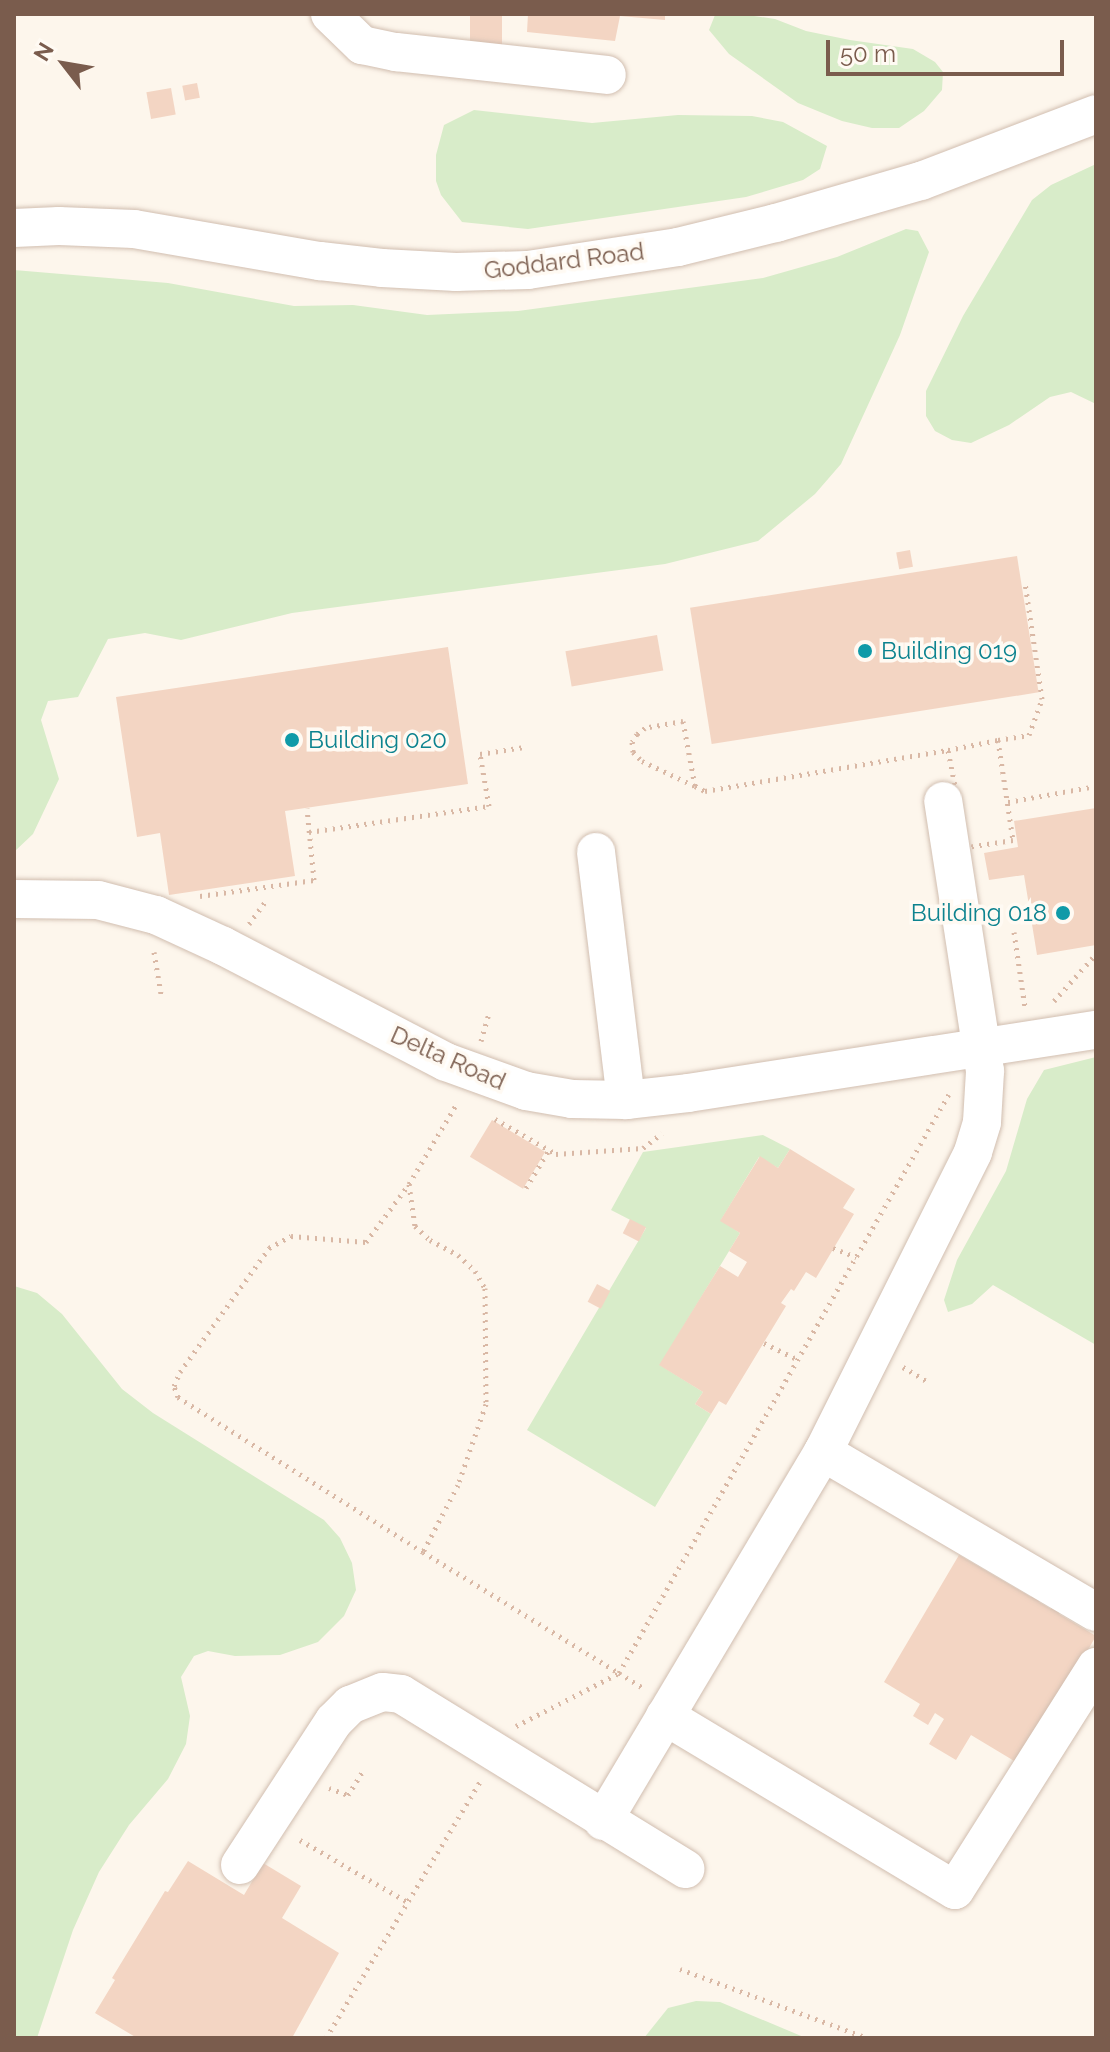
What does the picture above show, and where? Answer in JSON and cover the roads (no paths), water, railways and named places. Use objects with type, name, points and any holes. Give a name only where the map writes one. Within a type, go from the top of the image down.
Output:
[{"type":"street","points":[[330,14],[362,45],[396,52],[607,75]]},
{"type":"street","name":"Goddard Road","points":[[14,228],[134,229],[320,261],[382,268],[456,272],[528,270],[678,247],[776,223],[921,181],[1096,114]]},
{"type":"street","points":[[603,1821],[823,1452],[973,1152],[982,1122],[984,1098],[981,1048],[943,801]]},
{"type":"street","points":[[596,852],[626,1100]]},
{"type":"street","name":"Delta Road","points":[[14,899],[98,900],[156,915],[482,1077],[526,1091],[572,1099],[626,1100],[1096,1030]]},
{"type":"street","points":[[823,1452],[1096,1612]]},
{"type":"street","points":[[668,1711],[955,1890],[1096,1667]]},
{"type":"street","points":[[240,1865],[334,1721],[350,1705],[383,1692],[401,1694],[685,1869]]},
{"type":"place","name":"Building 019","points":[[865,651]]},
{"type":"place","name":"Building 020","points":[[292,740]]},
{"type":"place","name":"Building 018","points":[[1063,913]]}]
